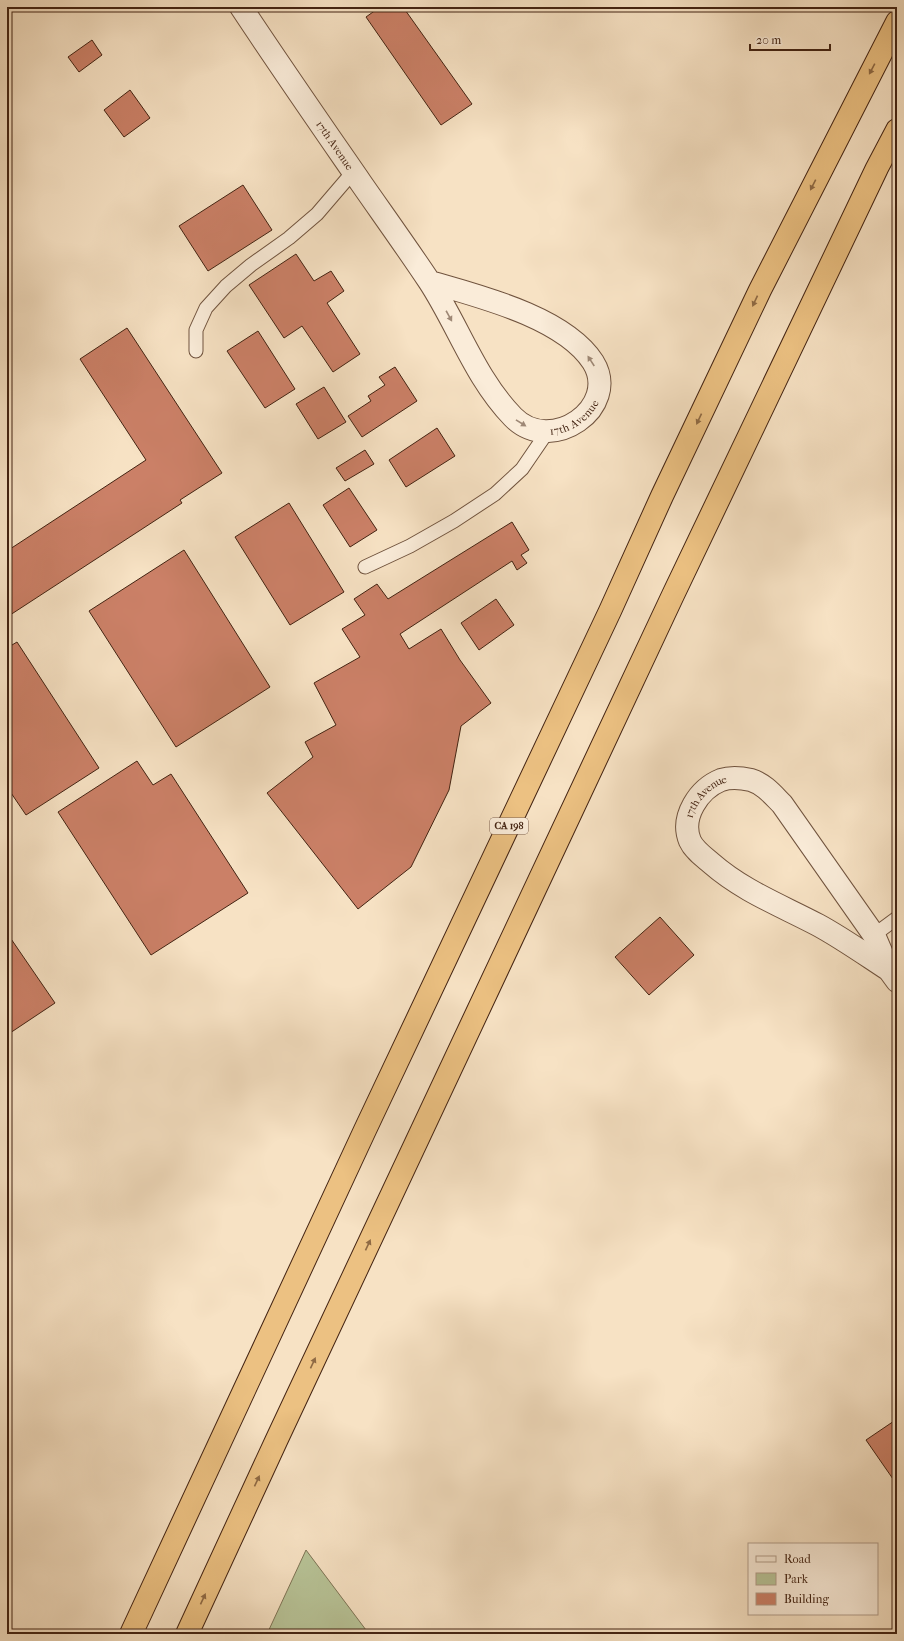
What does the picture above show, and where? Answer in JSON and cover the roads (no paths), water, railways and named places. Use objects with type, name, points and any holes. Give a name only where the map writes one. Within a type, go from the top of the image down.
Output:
[{"type":"highway","name":"CA 198","points":[[131,1634],[365,1130],[610,611],[662,496],[760,290],[897,22]]},
{"type":"highway","points":[[187,1634],[276,1439],[748,438],[877,168],[897,130]]},
{"type":"street","name":"17th Avenue","points":[[241,7],[430,282],[488,386],[506,410],[517,421],[532,429],[548,431],[563,429],[576,422],[590,410],[597,396],[599,378],[593,362],[581,348],[569,338],[540,320],[506,305],[430,282]]},
{"type":"street","name":"17th Avenue","points":[[735,778],[752,780],[767,788],[782,804],[801,829],[874,935],[893,976],[819,925],[756,895],[726,876],[700,854],[690,841],[687,821],[694,803],[705,791],[721,780],[735,778]]},
{"type":"lane","points":[[196,351],[196,330],[206,308],[226,286],[251,265],[289,238],[317,214],[353,172]]},
{"type":"lane","points":[[365,567],[416,542],[495,494],[522,469],[548,431]]},
{"type":"lane","points":[[874,935],[897,918]]}]
